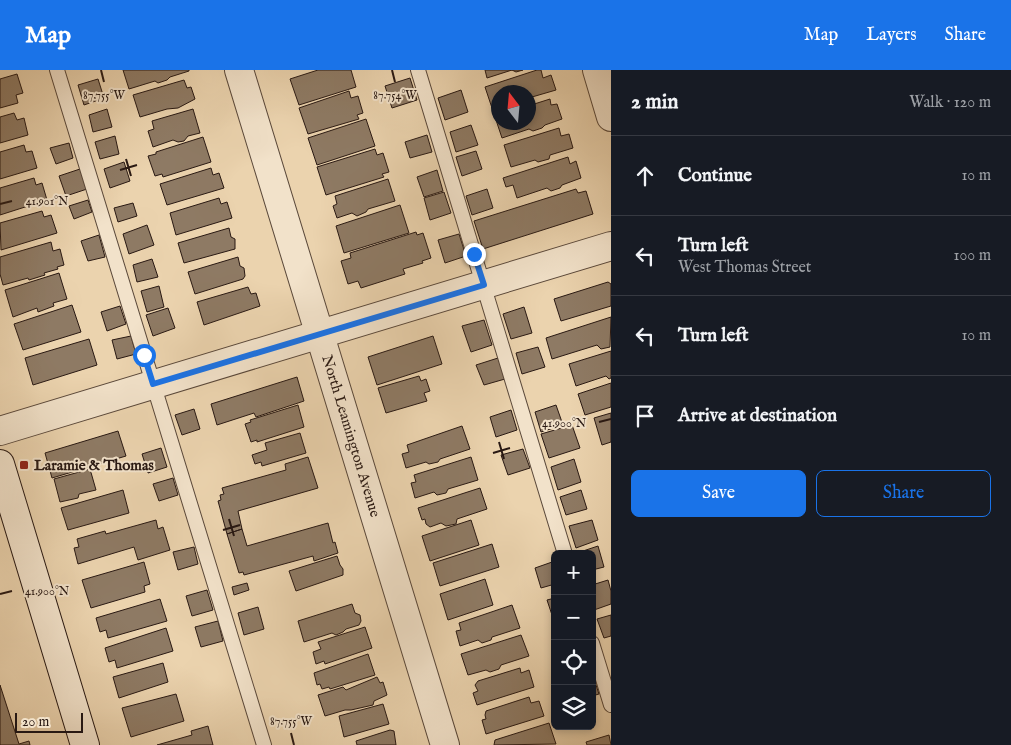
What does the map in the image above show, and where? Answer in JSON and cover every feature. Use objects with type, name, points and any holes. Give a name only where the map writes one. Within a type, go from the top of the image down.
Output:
[{"type":"street","name":"North Leamington Avenue","points":[[239,70],[445,745]]},
{"type":"street","points":[[597,70],[611,117]]},
{"type":"street","points":[[0,430],[611,246]]},
{"type":"street","points":[[0,464],[85,745]]},
{"type":"lane","points":[[57,70],[264,745]]},
{"type":"lane","points":[[418,70],[564,550]]},
{"type":"lane","points":[[596,656],[611,705]]},
{"type":"building","points":[[123,70],[189,71],[158,83],[155,81],[129,89]]},
{"type":"building","points":[[318,70],[351,70],[356,87],[299,105],[290,79]]},
{"type":"building","points":[[485,70],[512,70],[487,78]]},
{"type":"building","points":[[541,70],[543,78],[551,75],[556,90],[536,96],[536,85],[491,85]]},
{"type":"building","points":[[17,74],[23,93],[16,95],[18,103],[0,108],[0,79]]},
{"type":"building","points":[[410,78],[417,100],[392,108],[385,86]]},
{"type":"building","points":[[98,79],[104,98],[84,105],[78,85]]},
{"type":"building","points":[[184,80],[187,88],[191,87],[195,99],[178,108],[167,109],[140,117],[133,95]]},
{"type":"building","points":[[491,85],[491,105],[485,87]]},
{"type":"building","points":[[461,90],[468,112],[445,120],[438,98]]},
{"type":"building","points":[[349,91],[351,98],[358,96],[363,113],[357,115],[359,119],[308,134],[299,108]]},
{"type":"building","points":[[550,99],[551,105],[557,104],[562,119],[536,130],[536,103]]},
{"type":"building","points":[[107,109],[112,127],[93,132],[89,115]]},
{"type":"building","points":[[193,109],[200,133],[188,136],[184,141],[178,142],[173,140],[153,147],[148,131],[154,129],[152,121]]},
{"type":"building","points":[[14,113],[17,120],[24,118],[28,135],[0,143],[0,117]]},
{"type":"building","points":[[366,119],[375,146],[317,165],[308,138]]},
{"type":"building","points":[[471,125],[478,145],[456,152],[450,132]]},
{"type":"building","points":[[559,128],[561,136],[569,134],[573,148],[550,155],[549,159],[538,162],[535,160],[511,167],[504,145]]},
{"type":"building","points":[[499,130],[526,130],[502,138]]},
{"type":"building","points":[[427,135],[432,152],[410,158],[405,142]]},
{"type":"building","points":[[115,136],[119,154],[100,159],[95,142]]},
{"type":"building","points":[[203,137],[211,162],[163,177],[162,174],[155,176],[148,156]]},
{"type":"building","points":[[69,143],[73,158],[56,164],[50,148]]},
{"type":"building","points":[[24,145],[26,152],[32,151],[37,168],[0,179],[0,152]]},
{"type":"building","points":[[375,149],[377,155],[383,153],[389,172],[382,174],[384,177],[326,195],[317,167]]},
{"type":"building","points":[[476,151],[482,169],[462,176],[456,157]]},
{"type":"building","points":[[568,157],[570,164],[576,161],[581,178],[551,191],[547,188],[517,198],[513,185],[506,187],[503,178]]},
{"type":"building","points":[[124,162],[130,181],[110,188],[104,169]]},
{"type":"building","points":[[211,168],[213,175],[219,173],[224,188],[167,205],[160,184]]},
{"type":"building","points":[[80,169],[87,189],[66,196],[59,176]]},
{"type":"building","points":[[437,170],[443,191],[424,197],[417,177]]},
{"type":"building","points":[[34,178],[36,185],[42,183],[47,200],[0,215],[0,188]]},
{"type":"building","points":[[388,179],[395,201],[368,209],[357,216],[352,213],[337,218],[333,206],[337,204],[335,196]]},
{"type":"building","points":[[487,189],[493,208],[472,215],[466,196]]},
{"type":"building","points":[[576,189],[578,193],[586,191],[593,214],[483,249],[474,221]]},
{"type":"building","points":[[444,192],[451,213],[430,220],[424,198]]},
{"type":"building","points":[[219,198],[221,204],[227,202],[232,218],[176,235],[170,213]]},
{"type":"building","points":[[88,200],[92,212],[74,219],[69,206]]},
{"type":"building","points":[[133,203],[137,216],[118,222],[114,208]]},
{"type":"building","points":[[400,205],[409,233],[344,253],[336,226]]},
{"type":"building","points":[[42,211],[44,217],[51,215],[57,233],[1,250],[0,223]]},
{"type":"building","points":[[147,225],[154,245],[129,254],[123,234]]},
{"type":"building","points":[[229,228],[231,237],[235,239],[235,249],[184,263],[178,243]]},
{"type":"building","points":[[416,232],[417,235],[423,233],[431,258],[422,261],[423,263],[403,269],[405,274],[361,288],[358,281],[348,284],[341,261],[351,258],[350,253]]},
{"type":"building","points":[[459,234],[466,256],[445,263],[438,240]]},
{"type":"building","points":[[99,235],[105,257],[88,261],[81,241]]},
{"type":"building","points":[[51,242],[53,251],[60,249],[64,265],[44,273],[45,275],[3,285],[0,274],[0,257]]},
{"type":"building","points":[[238,257],[240,266],[244,268],[245,276],[243,279],[195,294],[188,272]]},
{"type":"building","points":[[152,259],[158,277],[137,282],[133,265]]},
{"type":"building","points":[[59,273],[67,299],[53,303],[54,306],[38,312],[37,308],[13,317],[5,290]]},
{"type":"building","points":[[608,282],[611,284],[611,306],[561,321],[554,299]]},
{"type":"building","points":[[159,286],[164,307],[147,312],[141,291]]},
{"type":"building","points":[[248,287],[251,294],[256,293],[260,306],[204,325],[197,302]]},
{"type":"building","points":[[72,305],[81,332],[23,350],[14,324]]},
{"type":"building","points":[[120,306],[126,324],[107,331],[101,312]]},
{"type":"building","points":[[524,307],[532,333],[511,339],[503,314]]},
{"type":"building","points":[[168,308],[175,328],[153,336],[146,315]]},
{"type":"building","points":[[611,317],[610,347],[601,349],[597,345],[552,359],[546,338]]},
{"type":"building","points":[[484,320],[492,345],[471,352],[462,326]]},
{"type":"building","points":[[131,336],[136,354],[117,359],[112,340]]},
{"type":"building","points":[[433,336],[442,364],[377,385],[368,357]]},
{"type":"building","points":[[89,339],[97,365],[33,385],[25,358]]},
{"type":"building","points":[[538,347],[545,367],[522,374],[516,353]]},
{"type":"building","points":[[611,351],[611,378],[609,379],[606,376],[576,386],[569,364]]},
{"type":"building","points":[[498,358],[505,379],[484,385],[476,365]]},
{"type":"building","points":[[419,376],[421,381],[426,379],[430,391],[424,393],[427,401],[386,413],[378,388]]},
{"type":"building","points":[[297,377],[304,401],[256,417],[254,413],[217,425],[211,404]]},
{"type":"building","points":[[611,383],[611,407],[585,415],[578,394]]},
{"type":"building","points":[[298,405],[304,427],[257,442],[257,440],[251,442],[245,424],[251,422],[250,420]]},
{"type":"building","points":[[556,405],[563,425],[541,432],[535,412]]},
{"type":"building","points":[[194,409],[200,429],[182,435],[175,415]]},
{"type":"building","points":[[511,410],[517,430],[496,437],[490,417]]},
{"type":"building","points":[[611,413],[611,442],[602,445],[594,418]]},
{"type":"building","points":[[572,425],[580,448],[549,458],[541,434]]},
{"type":"building","points":[[462,426],[470,449],[440,459],[438,462],[429,464],[426,462],[406,468],[402,454],[409,452],[407,445]]},
{"type":"building","points":[[118,431],[126,456],[52,478],[45,453]]},
{"type":"building","points":[[300,433],[306,453],[262,466],[261,462],[255,464],[252,455],[267,450],[265,443]]},
{"type":"building","points":[[161,448],[167,467],[148,473],[142,454]]},
{"type":"building","points":[[523,449],[530,468],[508,475],[501,455]]},
{"type":"building","points":[[308,457],[318,488],[238,511],[242,529],[227,534],[218,501],[221,500],[220,495],[224,494],[222,488],[286,470],[285,464]]},
{"type":"building","points":[[471,457],[478,480],[448,489],[446,493],[437,495],[434,492],[415,498],[411,483],[416,482],[414,475]]},
{"type":"building","points":[[574,459],[581,482],[558,490],[551,467]]},
{"type":"building","points":[[90,469],[96,490],[79,494],[78,498],[60,502],[54,479]]},
{"type":"building","points":[[173,478],[178,495],[159,501],[153,484]]},
{"type":"building","points":[[480,488],[487,509],[457,519],[456,524],[446,526],[441,523],[430,527],[426,524],[425,519],[422,520],[418,508]]},
{"type":"building","points":[[123,490],[129,513],[68,530],[61,508]]},
{"type":"building","points":[[581,490],[587,509],[566,515],[560,497]]},
{"type":"building","points":[[156,520],[158,529],[163,527],[170,550],[138,560],[134,547],[78,564],[74,548],[79,547],[77,539],[105,531],[106,534]]},
{"type":"building","points":[[471,520],[479,545],[430,561],[422,536]]},
{"type":"building","points":[[592,520],[598,540],[576,548],[569,526]]},
{"type":"building","points":[[328,523],[333,543],[335,542],[338,553],[314,561],[313,556],[244,575],[243,572],[239,573],[227,534],[242,529],[247,546]]},
{"type":"building","points":[[492,544],[499,567],[440,586],[433,563]]},
{"type":"building","points":[[598,546],[604,567],[596,569],[596,550],[586,550]]},
{"type":"building","points":[[194,547],[198,564],[178,570],[173,552]]},
{"type":"building","points":[[337,556],[343,569],[343,575],[296,591],[289,571]]},
{"type":"building","points":[[144,562],[150,584],[144,586],[145,592],[91,608],[82,580]]},
{"type":"building","points":[[551,562],[551,585],[541,588],[535,568]]},
{"type":"building","points":[[485,579],[493,605],[448,620],[440,594]]},
{"type":"building","points":[[608,580],[611,591],[611,604],[596,609],[596,595],[596,584]]},
{"type":"building","points":[[247,583],[249,590],[234,595],[232,587]]},
{"type":"building","points":[[207,590],[213,610],[192,616],[186,596]]},
{"type":"building","points":[[160,599],[167,621],[108,638],[106,630],[100,632],[96,618]]},
{"type":"building","points":[[551,599],[551,612],[547,600]]},
{"type":"building","points":[[352,604],[355,613],[360,615],[361,621],[359,625],[346,629],[336,635],[332,633],[304,642],[298,621]]},
{"type":"building","points":[[512,605],[520,628],[492,637],[491,640],[482,643],[478,640],[460,646],[456,631],[461,630],[459,623]]},
{"type":"building","points":[[258,607],[264,629],[244,635],[238,613]]},
{"type":"building","points":[[611,615],[611,636],[604,638],[597,619]]},
{"type":"building","points":[[218,621],[223,641],[201,647],[195,627]]},
{"type":"building","points":[[365,627],[372,648],[325,664],[324,661],[316,664],[313,652],[321,649],[318,642]]},
{"type":"building","points":[[166,628],[173,651],[117,668],[115,660],[109,662],[105,648]]},
{"type":"building","points":[[521,635],[529,656],[501,665],[499,669],[490,672],[486,670],[468,675],[461,654]]},
{"type":"building","points":[[368,654],[375,675],[330,689],[329,687],[322,689],[320,684],[317,685],[314,673]]},
{"type":"building","points":[[163,663],[168,682],[119,698],[113,677]]},
{"type":"building","points":[[520,668],[521,673],[529,670],[534,687],[477,705],[473,693],[478,691],[475,685],[478,681]]},
{"type":"building","points":[[377,677],[380,683],[383,682],[387,695],[374,701],[373,705],[325,716],[318,695],[343,687],[346,690]]},
{"type":"building","points":[[0,685],[19,744],[29,741],[30,745],[0,745]]},
{"type":"building","points":[[176,694],[184,721],[131,737],[122,708]]},
{"type":"building","points":[[529,697],[531,703],[539,701],[544,716],[486,734],[482,720],[486,719],[486,711]]},
{"type":"building","points":[[383,704],[389,724],[344,737],[339,716]]},
{"type":"building","points":[[549,723],[556,744],[494,745],[495,740]]},
{"type":"building","points":[[208,726],[213,745],[157,745],[192,735],[191,731]]},
{"type":"building","points":[[390,730],[394,731],[396,745],[357,745],[356,741]]},
{"type":"building","points":[[609,735],[611,745],[587,745],[586,742]]},
{"type":"place","name":"Laramie & Thomas","points":[[24,465]]},
{"type":"route","points":[[144,355],[153,384],[484,285],[474,254]]}]
